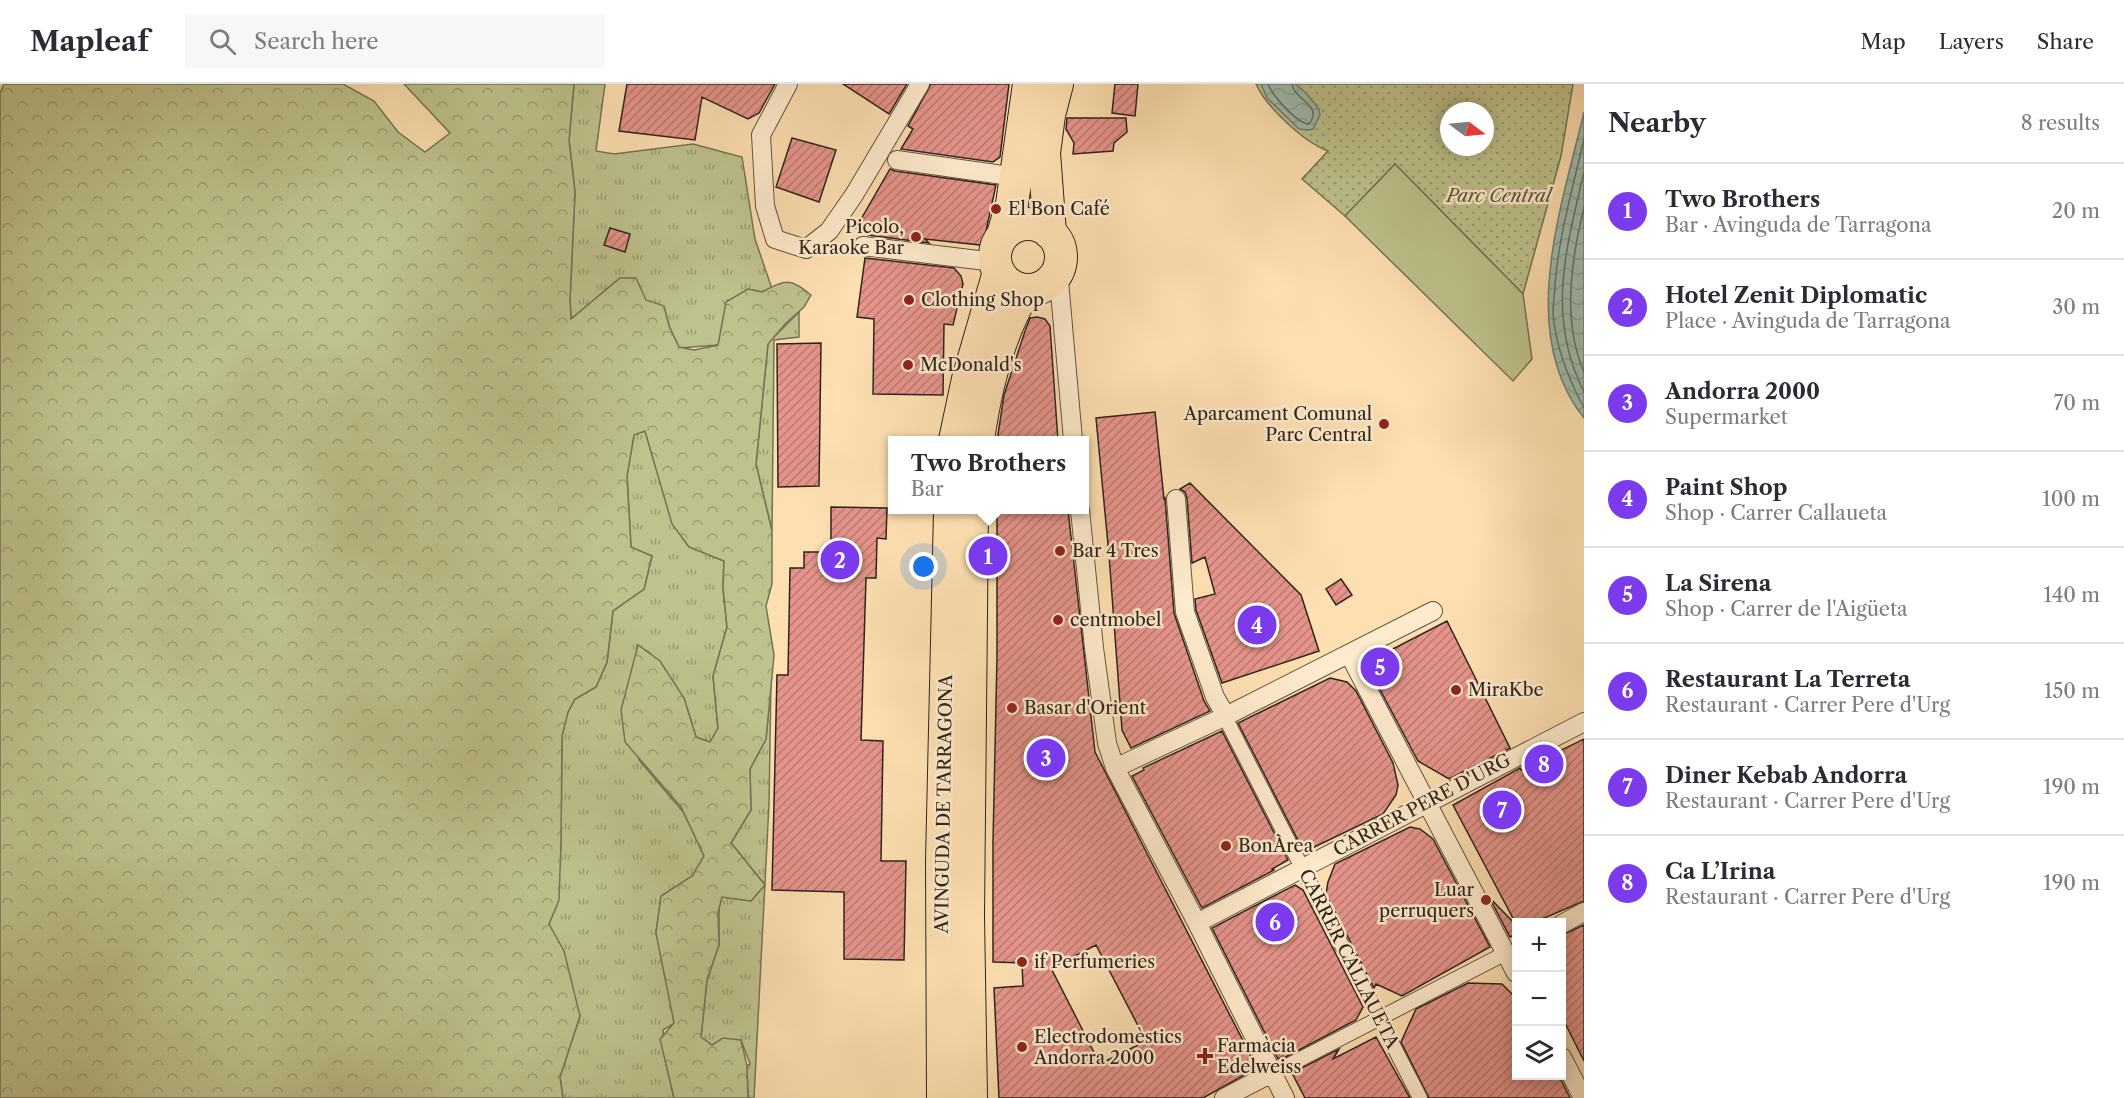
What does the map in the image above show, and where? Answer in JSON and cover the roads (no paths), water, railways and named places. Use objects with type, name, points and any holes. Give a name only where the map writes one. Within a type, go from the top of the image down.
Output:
[{"type":"highway","points":[[956,436],[968,379],[997,268],[995,254],[1009,222],[1029,84]]},
{"type":"highway","points":[[1050,233],[1044,153],[1049,115],[1057,84]]},
{"type":"highway","points":[[997,268],[1009,284],[1025,290],[1045,285],[1058,269],[1059,247],[1050,233],[1042,227],[1032,224],[1021,225],[1003,235]]},
{"type":"highway","points":[[979,436],[985,393],[1013,308],[1025,290]]},
{"type":"highway","name":"AVINGUDA DE TARRAGONA","points":[[943,1098],[942,861],[950,514]]},
{"type":"highway","name":"AVINGUDA DE TARRAGONA","points":[[971,1098],[968,916],[972,514]]},
{"type":"street","points":[[788,84],[761,135],[765,206],[776,239],[806,249],[829,231],[854,195],[920,84]]},
{"type":"street","points":[[897,160],[1017,177]]},
{"type":"street","points":[[863,246],[986,261],[997,268]]},
{"type":"street","points":[[1058,269],[1073,436]]},
{"type":"street","name":"CARRER CALLAUETA","points":[[1176,499],[1185,612],[1215,697],[1420,1098]]},
{"type":"street","points":[[1080,514],[1102,707],[1107,743],[1115,768],[1197,923],[1279,1070],[1285,1098]]},
{"type":"street","points":[[1115,768],[1228,720],[1433,611]]},
{"type":"street","points":[[1349,654],[1427,802],[1511,951],[1516,972]]},
{"type":"street","name":"CARRER PERE D'URG","points":[[1197,923],[1584,722]]},
{"type":"street","points":[[1566,922],[1584,912]]},
{"type":"street","points":[[1224,1098],[1511,951]]},
{"type":"street","points":[[1566,1065],[1583,1098]]},
{"type":"water","points":[[1261,84],[1295,84],[1306,93],[1319,109],[1320,115],[1313,129],[1299,129],[1267,98]]},
{"type":"water","points":[[1584,112],[1584,418],[1564,384],[1552,348],[1548,309],[1550,268],[1556,228]]},
{"type":"place","name":"El Bon Café","points":[[996,209]]},
{"type":"place","name":"Picolo, Karaoke Bar","points":[[916,237]]},
{"type":"place","name":"Clothing Shop","points":[[909,300]]},
{"type":"place","name":"McDonald's","points":[[908,365]]},
{"type":"place","name":"Aparcament Comunal Parc Central","points":[[1384,424]]},
{"type":"place","name":"Bar 4 Tres","points":[[1060,551]]},
{"type":"place","name":"Two Brothers","points":[[988,556]]},
{"type":"place","name":"Hotel Zenit Diplomatic","points":[[840,560]]},
{"type":"place","name":"centmobel","points":[[1058,620]]},
{"type":"place","name":"Paint Shop","points":[[1257,625]]},
{"type":"place","name":"La Sirena","points":[[1380,667]]},
{"type":"place","name":"MiraKbe","points":[[1456,690]]},
{"type":"place","name":"Basar d'Orient","points":[[1012,708]]},
{"type":"place","name":"Andorra 2000","points":[[1046,758]]},
{"type":"place","name":"Ca L’Irina","points":[[1544,764]]},
{"type":"place","name":"Diner Kebab Andorra","points":[[1502,810]]},
{"type":"place","name":"BonÀrea","points":[[1226,846]]},
{"type":"place","name":"Luar perruquers","points":[[1486,900]]},
{"type":"place","name":"Restaurant La Terreta","points":[[1275,922]]},
{"type":"place","name":"if Perfumeries","points":[[1022,962]]},
{"type":"place","name":"Electrodomèstics Andorra 2000","points":[[1022,1047]]},
{"type":"place","name":"Farmàcia Edelweiss","points":[[1205,1056]]},
{"type":"park label","name":"Parc Central","points":[[1499,196]]}]
